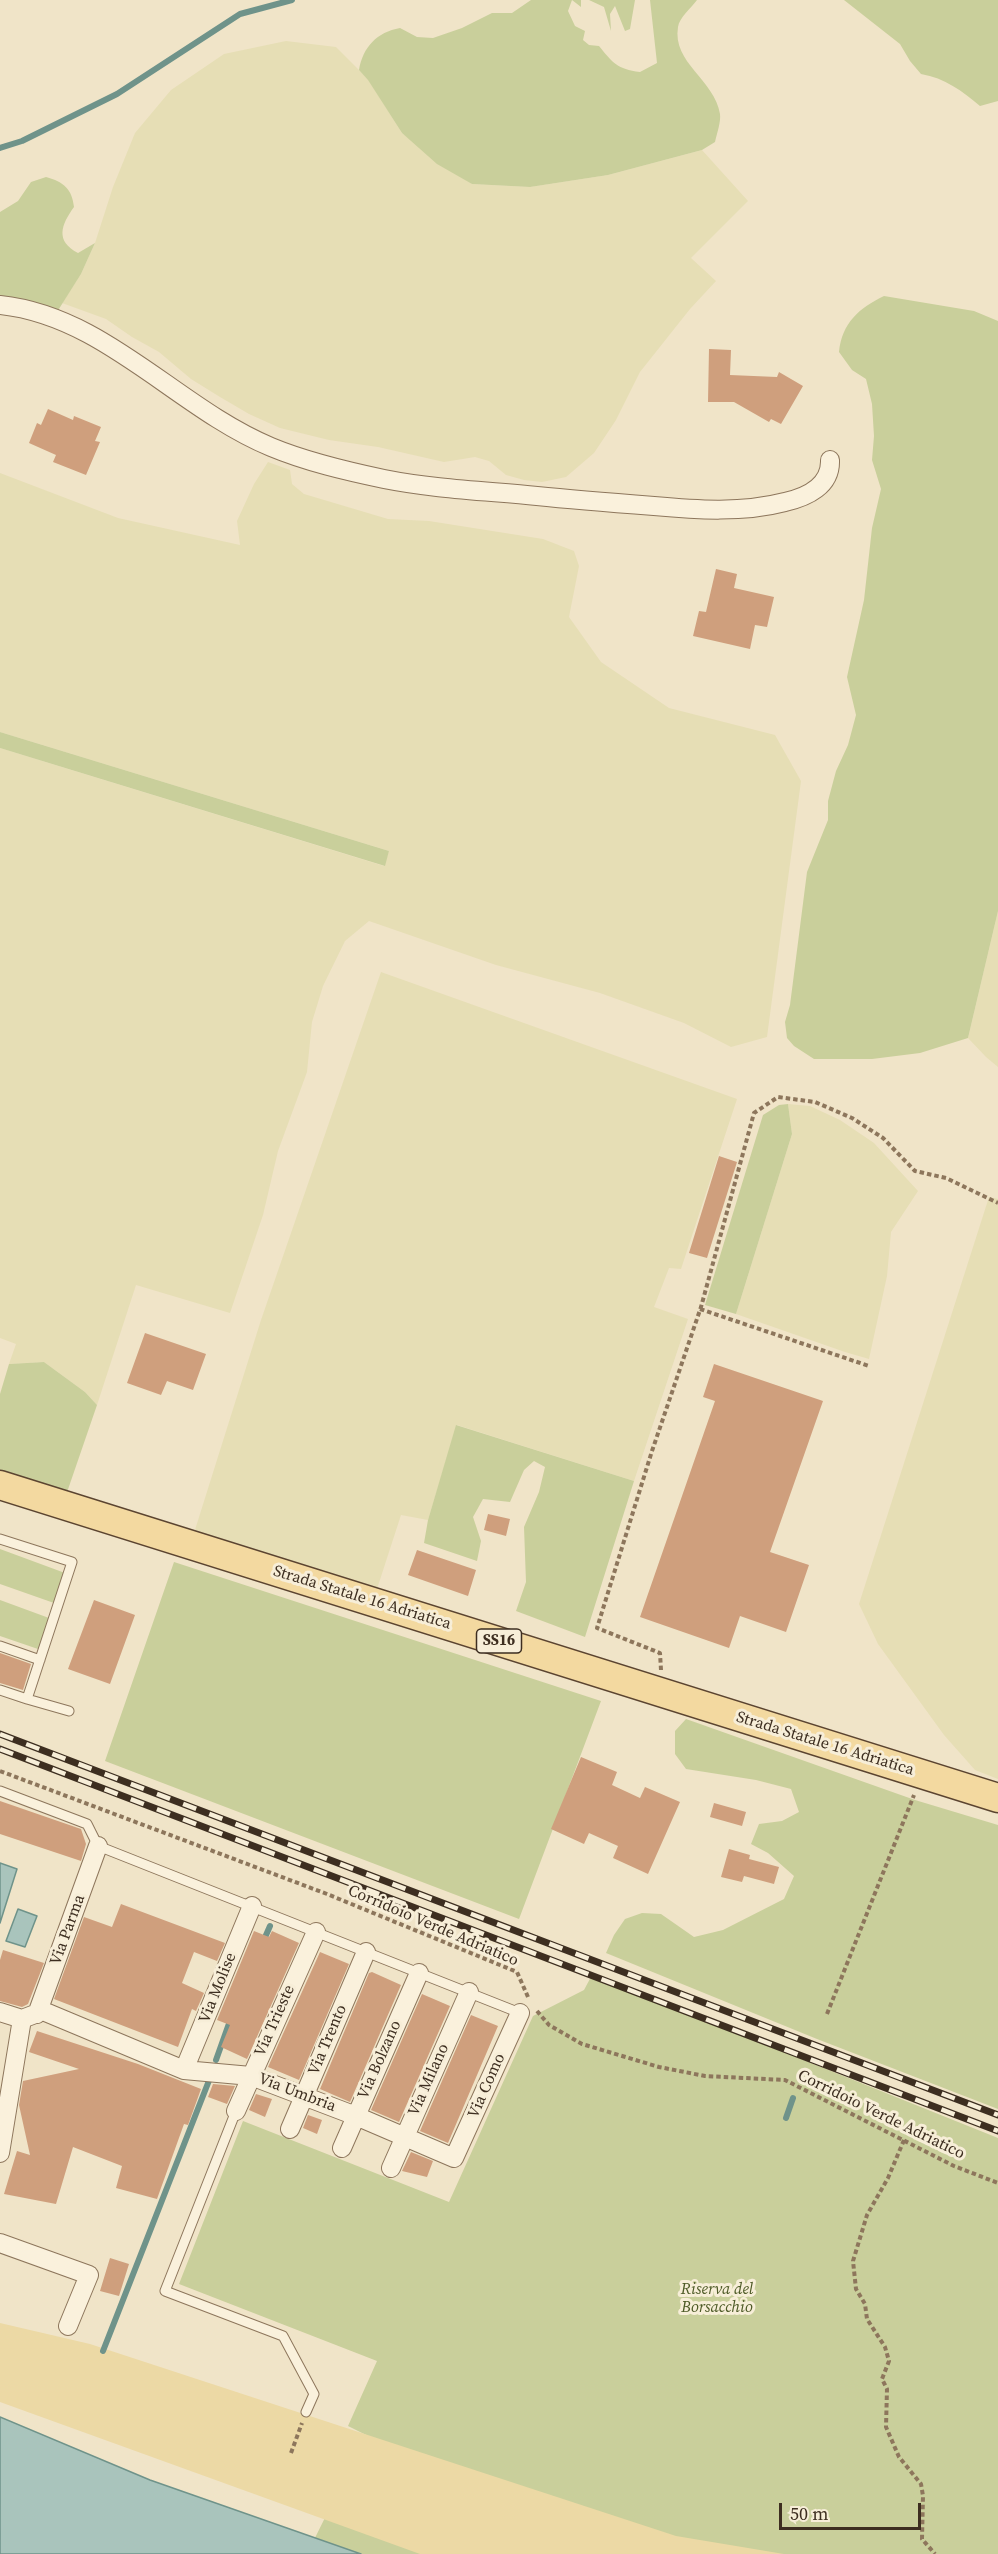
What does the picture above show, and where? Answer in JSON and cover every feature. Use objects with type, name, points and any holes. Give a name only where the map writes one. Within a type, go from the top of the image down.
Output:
[{"type":"main road","name":"Strada Statale 16 Adriatica","points":[[0,1485],[998,1798]]},
{"type":"street","points":[[0,305],[44,316],[91,336],[129,357],[214,417],[257,441],[308,460],[387,479],[592,502],[724,509],[773,505],[806,495],[823,483],[829,472],[830,460]]},
{"type":"street","name":"Via Parma","points":[[0,2153],[30,2016],[98,1846]]},
{"type":"street","name":"Via Molise","points":[[184,2070],[252,1906]]},
{"type":"street","name":"Via Trieste","points":[[236,2111],[316,1932]]},
{"type":"street","name":"Via Trento","points":[[290,2129],[366,1952]]},
{"type":"street","name":"Via Bolzano","points":[[342,2148],[419,1973]]},
{"type":"street","name":"Via Milano","points":[[390,2168],[469,1992]]},
{"type":"street","name":"Via Umbria","points":[[0,2012],[30,2016],[43,2011],[184,2070],[251,2076],[356,2116],[454,2158]]},
{"type":"street","name":"Via Como","points":[[454,2158],[520,2013]]},
{"type":"street","points":[[0,2243],[89,2275],[68,2326]]},
{"type":"lane","points":[[0,1539],[72,1562],[27,1699]]},
{"type":"lane","points":[[0,1646],[40,1660]]},
{"type":"lane","points":[[0,1690],[69,1711]]},
{"type":"lane","points":[[0,1791],[87,1824],[98,1846],[520,2013]]},
{"type":"lane","points":[[236,2111],[165,2291],[283,2336],[314,2394],[306,2412]]},
{"type":"path","points":[[663,1693],[660,1653],[597,1628],[700,1309],[754,1113],[778,1097],[814,1102],[852,1118],[882,1138],[915,1171],[946,1178],[998,1203]]},
{"type":"path","points":[[700,1309],[869,1366]]},
{"type":"path","name":"Corridoio Verde Adriatico","points":[[0,1771],[327,1894],[517,1972],[529,1999],[549,2025],[582,2044],[658,2067],[705,2076],[784,2080],[954,2166],[998,2183]]},
{"type":"path","points":[[827,2014],[923,1775]]},
{"type":"path","points":[[904,2140],[888,2178],[867,2216],[853,2260],[856,2289],[865,2304],[867,2319],[885,2347],[889,2361],[882,2379],[887,2389],[886,2427],[899,2457],[921,2484],[922,2540],[935,2554]]},
{"type":"path","points":[[291,2453],[306,2412]]},
{"type":"shaded area","points":[[286,41],[336,47],[368,79],[402,133],[472,184],[530,187],[608,175],[702,150],[748,201],[691,258],[716,281],[690,309],[640,372],[616,420],[594,453],[566,477],[542,482],[524,480],[506,475],[489,461],[475,457],[444,462],[378,447],[329,440],[280,428],[249,414],[191,379],[159,352],[106,319],[62,303],[81,274],[95,243],[113,187],[135,133],[171,90],[224,54]]},
{"type":"shaded area","points":[[268,462],[290,470],[292,484],[304,494],[388,519],[429,521],[543,539],[574,551],[579,566],[569,617],[601,662],[669,708],[775,735],[801,781],[767,1037],[731,1047],[684,1023],[600,993],[496,965],[369,921],[345,941],[323,986],[312,1022],[307,1072],[278,1151],[263,1215],[230,1313],[136,1285],[97,1405],[85,1392],[44,1362],[9,1364],[16,1344],[0,1338],[0,748],[384,866],[389,851],[0,732],[0,473],[118,518],[240,545],[237,521],[254,484]]},
{"type":"shaded area","points":[[998,911],[998,1067],[968,1038]]},
{"type":"shaded area","points":[[381,972],[737,1099],[681,1269],[669,1268],[654,1307],[688,1319],[634,1481],[457,1425],[428,1520],[401,1515],[376,1592],[194,1533],[261,1320]]},
{"type":"shaded area","points":[[788,1104],[810,1106],[840,1120],[874,1143],[918,1191],[891,1232],[887,1276],[869,1359],[736,1314],[792,1134]]},
{"type":"shaded area","points":[[989,1197],[998,1199],[998,1779],[975,1770],[944,1735],[878,1644],[859,1604]]},
{"type":"green space","points":[[531,0],[572,0],[568,11],[575,26],[585,31],[583,40],[589,45],[599,46],[612,61],[621,67],[640,72],[657,63],[650,0],[697,0],[679,24],[678,40],[687,61],[717,102],[720,117],[715,142],[702,150],[608,175],[530,187],[472,184],[437,164],[402,133],[359,70],[364,54],[372,42],[392,30],[400,28],[417,37],[433,38],[462,28],[492,13],[512,13]]},
{"type":"green space","points":[[572,0],[581,0],[581,7]]},
{"type":"green space","points":[[589,0],[635,0],[630,29],[625,31],[615,6],[610,14],[611,31],[604,7]]},
{"type":"green space","points":[[844,0],[998,0],[998,101],[980,106],[953,86],[921,74],[900,44]]},
{"type":"green space","points":[[46,177],[66,187],[73,201],[74,207],[63,226],[63,238],[66,243],[78,253],[95,243],[81,274],[57,312],[0,299],[0,212],[18,201],[31,182]]},
{"type":"green space","points":[[884,296],[974,311],[998,321],[998,911],[968,1038],[920,1053],[872,1059],[814,1059],[794,1046],[787,1038],[785,1022],[790,1005],[807,872],[828,820],[828,801],[836,771],[848,745],[856,715],[847,677],[864,600],[872,528],[881,489],[872,460],[874,436],[872,404],[866,379],[852,370],[839,352],[844,333],[853,318]]},
{"type":"green space","points":[[0,732],[389,851],[385,866],[0,748]]},
{"type":"green space","points":[[788,1104],[792,1134],[736,1314],[705,1305],[763,1115],[779,1105]]},
{"type":"green space","points":[[44,1362],[85,1392],[97,1405],[64,1501],[0,1479],[0,1394],[9,1364]]},
{"type":"green space","points":[[456,1425],[634,1481],[585,1637],[516,1611],[526,1582],[524,1527],[539,1492],[545,1467],[534,1461],[524,1470],[510,1502],[483,1499],[473,1517],[481,1541],[477,1561],[424,1543],[428,1520]]},
{"type":"green space","points":[[0,1549],[65,1573],[54,1603],[0,1584]]},
{"type":"green space","points":[[174,1562],[601,1701],[519,1919],[105,1761]]},
{"type":"green space","points":[[0,1600],[49,1618],[38,1649],[0,1636]]},
{"type":"green space","points":[[686,1719],[915,1800],[998,1825],[998,2109],[817,2039],[606,1953],[625,1919],[642,1913],[661,1914],[694,1937],[723,1930],[784,1899],[794,1876],[768,1853],[751,1844],[759,1824],[782,1821],[799,1812],[791,1789],[756,1780],[686,1769],[675,1754],[675,1731]]},
{"type":"green space","name":"Riserva del Borsacchio","points":[[592,1975],[998,2138],[998,2554],[307,2554],[366,2435],[348,2426],[377,2361],[179,2284],[243,2121],[449,2202],[533,2016],[584,1990]]},
{"type":"sand","points":[[0,2323],[90,2344],[676,2536],[784,2554],[420,2554],[0,2402]]},
{"type":"water","points":[[0,1863],[17,1869],[0,1923]]},
{"type":"water","points":[[18,1909],[37,1916],[25,1947],[6,1941]]},
{"type":"water","points":[[0,2417],[150,2480],[361,2554],[0,2554]]},
{"type":"building","points":[[709,349],[731,350],[730,375],[777,377],[779,372],[803,386],[781,424],[771,419],[769,422],[734,402],[708,402]]},
{"type":"building","points":[[48,409],[73,420],[74,416],[101,427],[95,441],[100,442],[86,475],[53,462],[56,455],[29,443],[37,423],[41,425]]},
{"type":"building","points":[[716,569],[737,574],[734,588],[774,597],[767,627],[755,625],[750,649],[693,636],[699,611],[706,612]]},
{"type":"building","points":[[719,1156],[737,1162],[707,1258],[689,1253]]},
{"type":"building","points":[[145,1333],[206,1354],[193,1390],[167,1381],[161,1395],[127,1383]]},
{"type":"building","points":[[714,1364],[823,1401],[770,1552],[809,1565],[786,1632],[740,1616],[729,1648],[640,1617],[715,1401],[703,1397]]},
{"type":"building","points":[[488,1514],[510,1519],[506,1536],[484,1530]]},
{"type":"building","points":[[417,1550],[476,1570],[468,1596],[408,1575]]},
{"type":"building","points":[[94,1600],[135,1615],[110,1684],[68,1669]]},
{"type":"building","points":[[0,1653],[31,1664],[23,1690],[0,1683]]},
{"type":"building","points":[[581,1757],[617,1772],[612,1785],[640,1798],[645,1787],[680,1802],[648,1874],[613,1858],[618,1846],[589,1833],[584,1844],[551,1829]]},
{"type":"building","points":[[0,1801],[81,1829],[86,1844],[81,1861],[0,1834]]},
{"type":"building","points":[[714,1803],[746,1812],[742,1826],[710,1817]]},
{"type":"building","points":[[729,1849],[750,1855],[749,1859],[779,1867],[774,1884],[744,1876],[742,1882],[721,1877]]},
{"type":"building","points":[[121,1904],[225,1943],[217,1961],[194,1952],[182,1983],[204,1993],[196,2011],[192,2009],[178,2047],[54,1999],[84,1917],[112,1927]]},
{"type":"building","points":[[254,1931],[269,1937],[272,1931],[299,1943],[247,2059],[221,2047],[230,2025],[217,2020]]},
{"type":"building","points":[[3,1950],[44,1963],[28,2004],[22,2007],[0,2001],[0,1960]]},
{"type":"building","points":[[320,1952],[349,1964],[299,2080],[268,2067]]},
{"type":"building","points":[[372,1972],[401,1985],[350,2102],[320,2089],[369,1973]]},
{"type":"building","points":[[422,1994],[450,2006],[399,2122],[371,2110]]},
{"type":"building","points":[[471,2015],[498,2026],[448,2143],[420,2131]]},
{"type":"building","points":[[37,2031],[138,2064],[201,2089],[188,2125],[184,2124],[157,2199],[116,2188],[122,2166],[73,2147],[56,2204],[4,2194],[17,2151],[30,2155],[19,2105],[23,2081],[79,2069],[29,2052]]},
{"type":"building","points":[[213,2084],[235,2086],[227,2104],[208,2097]]},
{"type":"building","points":[[256,2094],[272,2099],[265,2117],[249,2110]]},
{"type":"building","points":[[308,2115],[322,2120],[317,2134],[303,2128]]},
{"type":"building","points":[[411,2152],[433,2161],[427,2177],[402,2171]]},
{"type":"building","points":[[110,2258],[129,2264],[119,2296],[100,2291]]},
{"type":"waterway","points":[[0,148],[22,141],[117,94],[240,14],[292,0]]},
{"type":"waterway","points":[[263,1942],[270,1926]]},
{"type":"waterway","points":[[216,2060],[231,2018]]},
{"type":"waterway","points":[[103,2351],[210,2078]]},
{"type":"waterway","points":[[786,2118],[793,2098]]},
{"type":"railway","points":[[0,1734],[998,2115]]},
{"type":"railway","points":[[0,1749],[998,2131]]}]
